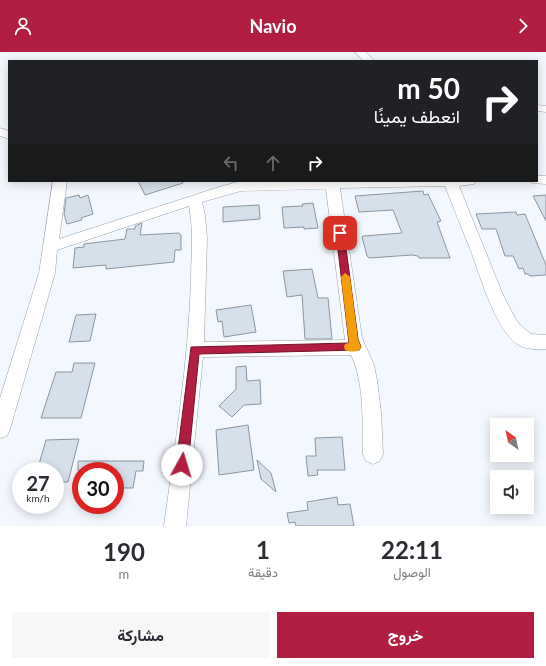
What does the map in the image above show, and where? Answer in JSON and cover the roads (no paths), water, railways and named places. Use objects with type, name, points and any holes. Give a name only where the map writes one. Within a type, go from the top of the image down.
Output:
[{"type":"street","points":[[360,52],[369,60]]},
{"type":"street","points":[[0,429],[47,273],[60,182]]},
{"type":"street","points":[[50,247],[224,190],[246,185],[411,182]]},
{"type":"street","points":[[450,182],[493,287],[511,326],[516,333],[526,340],[531,342],[546,342]]},
{"type":"street","points":[[332,184],[338,207],[353,339],[365,364],[371,404],[373,454]]},
{"type":"street","points":[[175,526],[194,350],[199,264],[198,221],[197,209],[194,200]]},
{"type":"street","points":[[194,350],[356,347]]}]
